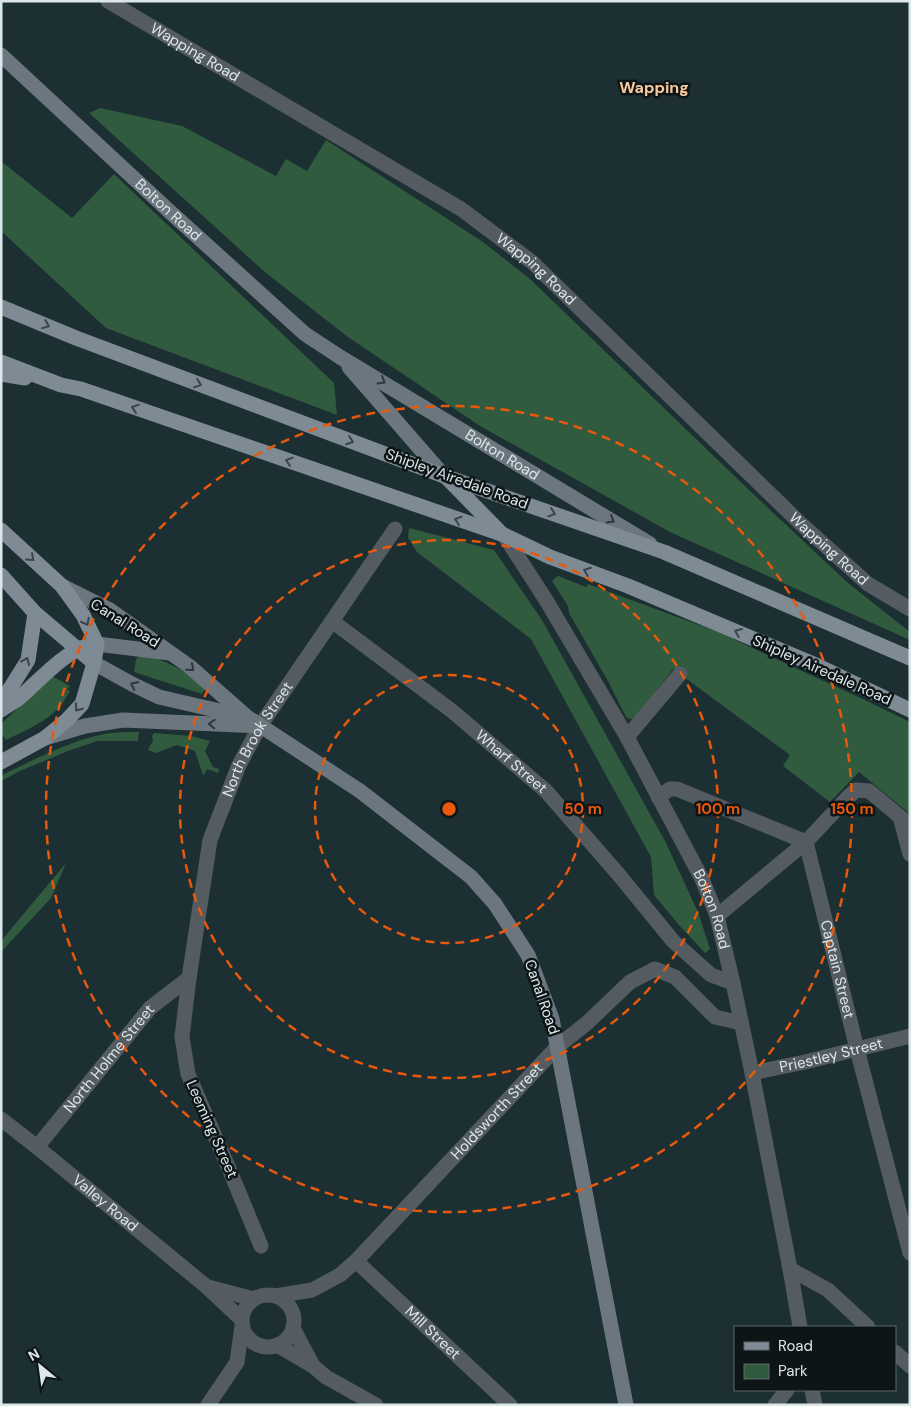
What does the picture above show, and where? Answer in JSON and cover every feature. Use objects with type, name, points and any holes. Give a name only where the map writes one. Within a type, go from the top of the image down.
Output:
[{"type":"main road","name":"Shipley Airedale Road","points":[[1,306],[94,344],[444,476],[664,552],[910,658]]},
{"type":"main road","name":"Shipley Airedale Road","points":[[1,362],[61,385],[90,392],[504,535],[550,557],[628,586],[818,666],[910,710]]},
{"type":"main road","points":[[1,374],[61,385]]},
{"type":"main road","points":[[444,476],[504,535]]},
{"type":"main road","name":"Canal Road","points":[[1,530],[62,586]]},
{"type":"main road","points":[[1,575],[35,613],[94,663]]},
{"type":"main road","points":[[1,762],[45,738],[67,720],[82,704],[94,663],[97,644],[83,615],[62,586]]},
{"type":"main road","points":[[1,703],[28,660],[35,613]]},
{"type":"main road","points":[[1,710],[18,699],[78,648],[97,644]]},
{"type":"street","name":"Wapping Road","points":[[108,1],[462,209],[532,262],[800,523],[868,584],[910,609]]},
{"type":"street","name":"Bolton Road","points":[[1,55],[305,334],[664,552]]},
{"type":"street","name":"Bolton Road","points":[[340,357],[444,476]]},
{"type":"street","name":"North Brook Street","points":[[189,978],[210,840],[239,765],[260,726],[395,529]]},
{"type":"street","name":"Bolton Road","points":[[504,535],[546,600],[627,737],[702,879],[717,916],[752,1073],[800,1326]]},
{"type":"street","name":"Canal Road","points":[[62,586],[110,610],[189,666],[247,717],[360,791],[471,877],[495,904],[528,955],[550,1010],[626,1405]]},
{"type":"street","name":"Wharf Street","points":[[332,621],[452,711],[546,791],[673,941],[711,975],[733,983]]},
{"type":"street","points":[[97,644],[173,654]]},
{"type":"street","name":"Canal Road","points":[[94,663],[159,697],[247,717]]},
{"type":"street","points":[[627,737],[680,674]]},
{"type":"street","points":[[45,738],[85,726],[123,720],[260,726]]},
{"type":"street","points":[[658,797],[670,789],[677,789],[806,842]]},
{"type":"street","points":[[717,916],[806,842],[856,790],[869,791],[905,821],[910,854]]},
{"type":"street","name":"Captain Street","points":[[806,842],[910,1253]]},
{"type":"street","name":"Holdsworth Street","points":[[275,1296],[312,1290],[340,1274],[356,1261],[558,1046],[587,1023],[630,982],[655,969],[675,977],[715,1017],[740,1023]]},
{"type":"street","name":"North Holme Street","points":[[37,1147],[150,1008],[189,978]]},
{"type":"street","name":"Leeming Street","points":[[189,978],[182,1037],[188,1074],[261,1246]]},
{"type":"street","name":"Priestley Street","points":[[752,1073],[910,1036]]},
{"type":"street","name":"Valley Road","points":[[1,1119],[207,1287],[242,1323]]},
{"type":"street","name":"Mill Street","points":[[356,1261],[510,1405]]},
{"type":"street","points":[[790,1269],[828,1290],[867,1326]]},
{"type":"street","points":[[207,1287],[254,1299]]},
{"type":"street","name":"Holdsworth Street","points":[[293,1324],[312,1290]]},
{"type":"street","points":[[208,1405],[237,1362],[243,1311],[254,1299],[261,1296],[275,1296],[288,1305],[292,1313],[293,1324],[314,1366]]},
{"type":"street","points":[[242,1323],[245,1335],[251,1342],[260,1346],[273,1346],[314,1366],[326,1377],[373,1403]]},
{"type":"street","points":[[237,1362],[284,1341],[289,1336],[293,1324]]},
{"type":"street","points":[[896,1353],[910,1366]]},
{"type":"street","points":[[775,1405],[786,1391]]},
{"type":"street","points":[[812,1391],[815,1405]]},
{"type":"green space","points":[[100,108],[182,126],[276,176],[286,159],[307,171],[326,140],[483,242],[530,279],[848,583],[910,632],[910,640],[670,532],[480,426],[348,337],[266,273],[89,113]]},
{"type":"green space","points":[[1,161],[72,218],[114,174],[334,383],[337,415],[106,328],[1,231]]},
{"type":"green space","points":[[409,528],[494,550],[542,620],[665,841],[698,912],[710,949],[705,953],[654,895],[651,857],[531,639],[417,552],[408,538]]},
{"type":"green space","points":[[558,576],[586,587],[588,584],[718,632],[910,722],[910,814],[859,772],[830,802],[783,766],[790,755],[673,669],[636,717],[630,719],[626,717],[608,681],[569,613],[568,606],[552,581]]},
{"type":"green space","points":[[141,655],[167,663],[207,685],[202,694],[134,672],[136,659]]},
{"type":"green space","points":[[52,676],[70,686],[67,690],[70,691],[62,703],[42,721],[6,740],[1,733],[1,724]]},
{"type":"green space","points":[[139,732],[138,741],[97,741],[20,771],[1,781],[1,776],[8,772],[72,743],[98,735]]},
{"type":"green space","points":[[154,733],[191,736],[210,741],[205,751],[213,767],[219,769],[218,773],[207,769],[203,775],[195,751],[177,745],[156,753],[148,750]]},
{"type":"green space","points":[[66,863],[51,898],[1,952],[1,941]]},
{"type":"district","name":"Wapping","points":[[654,87]]}]
